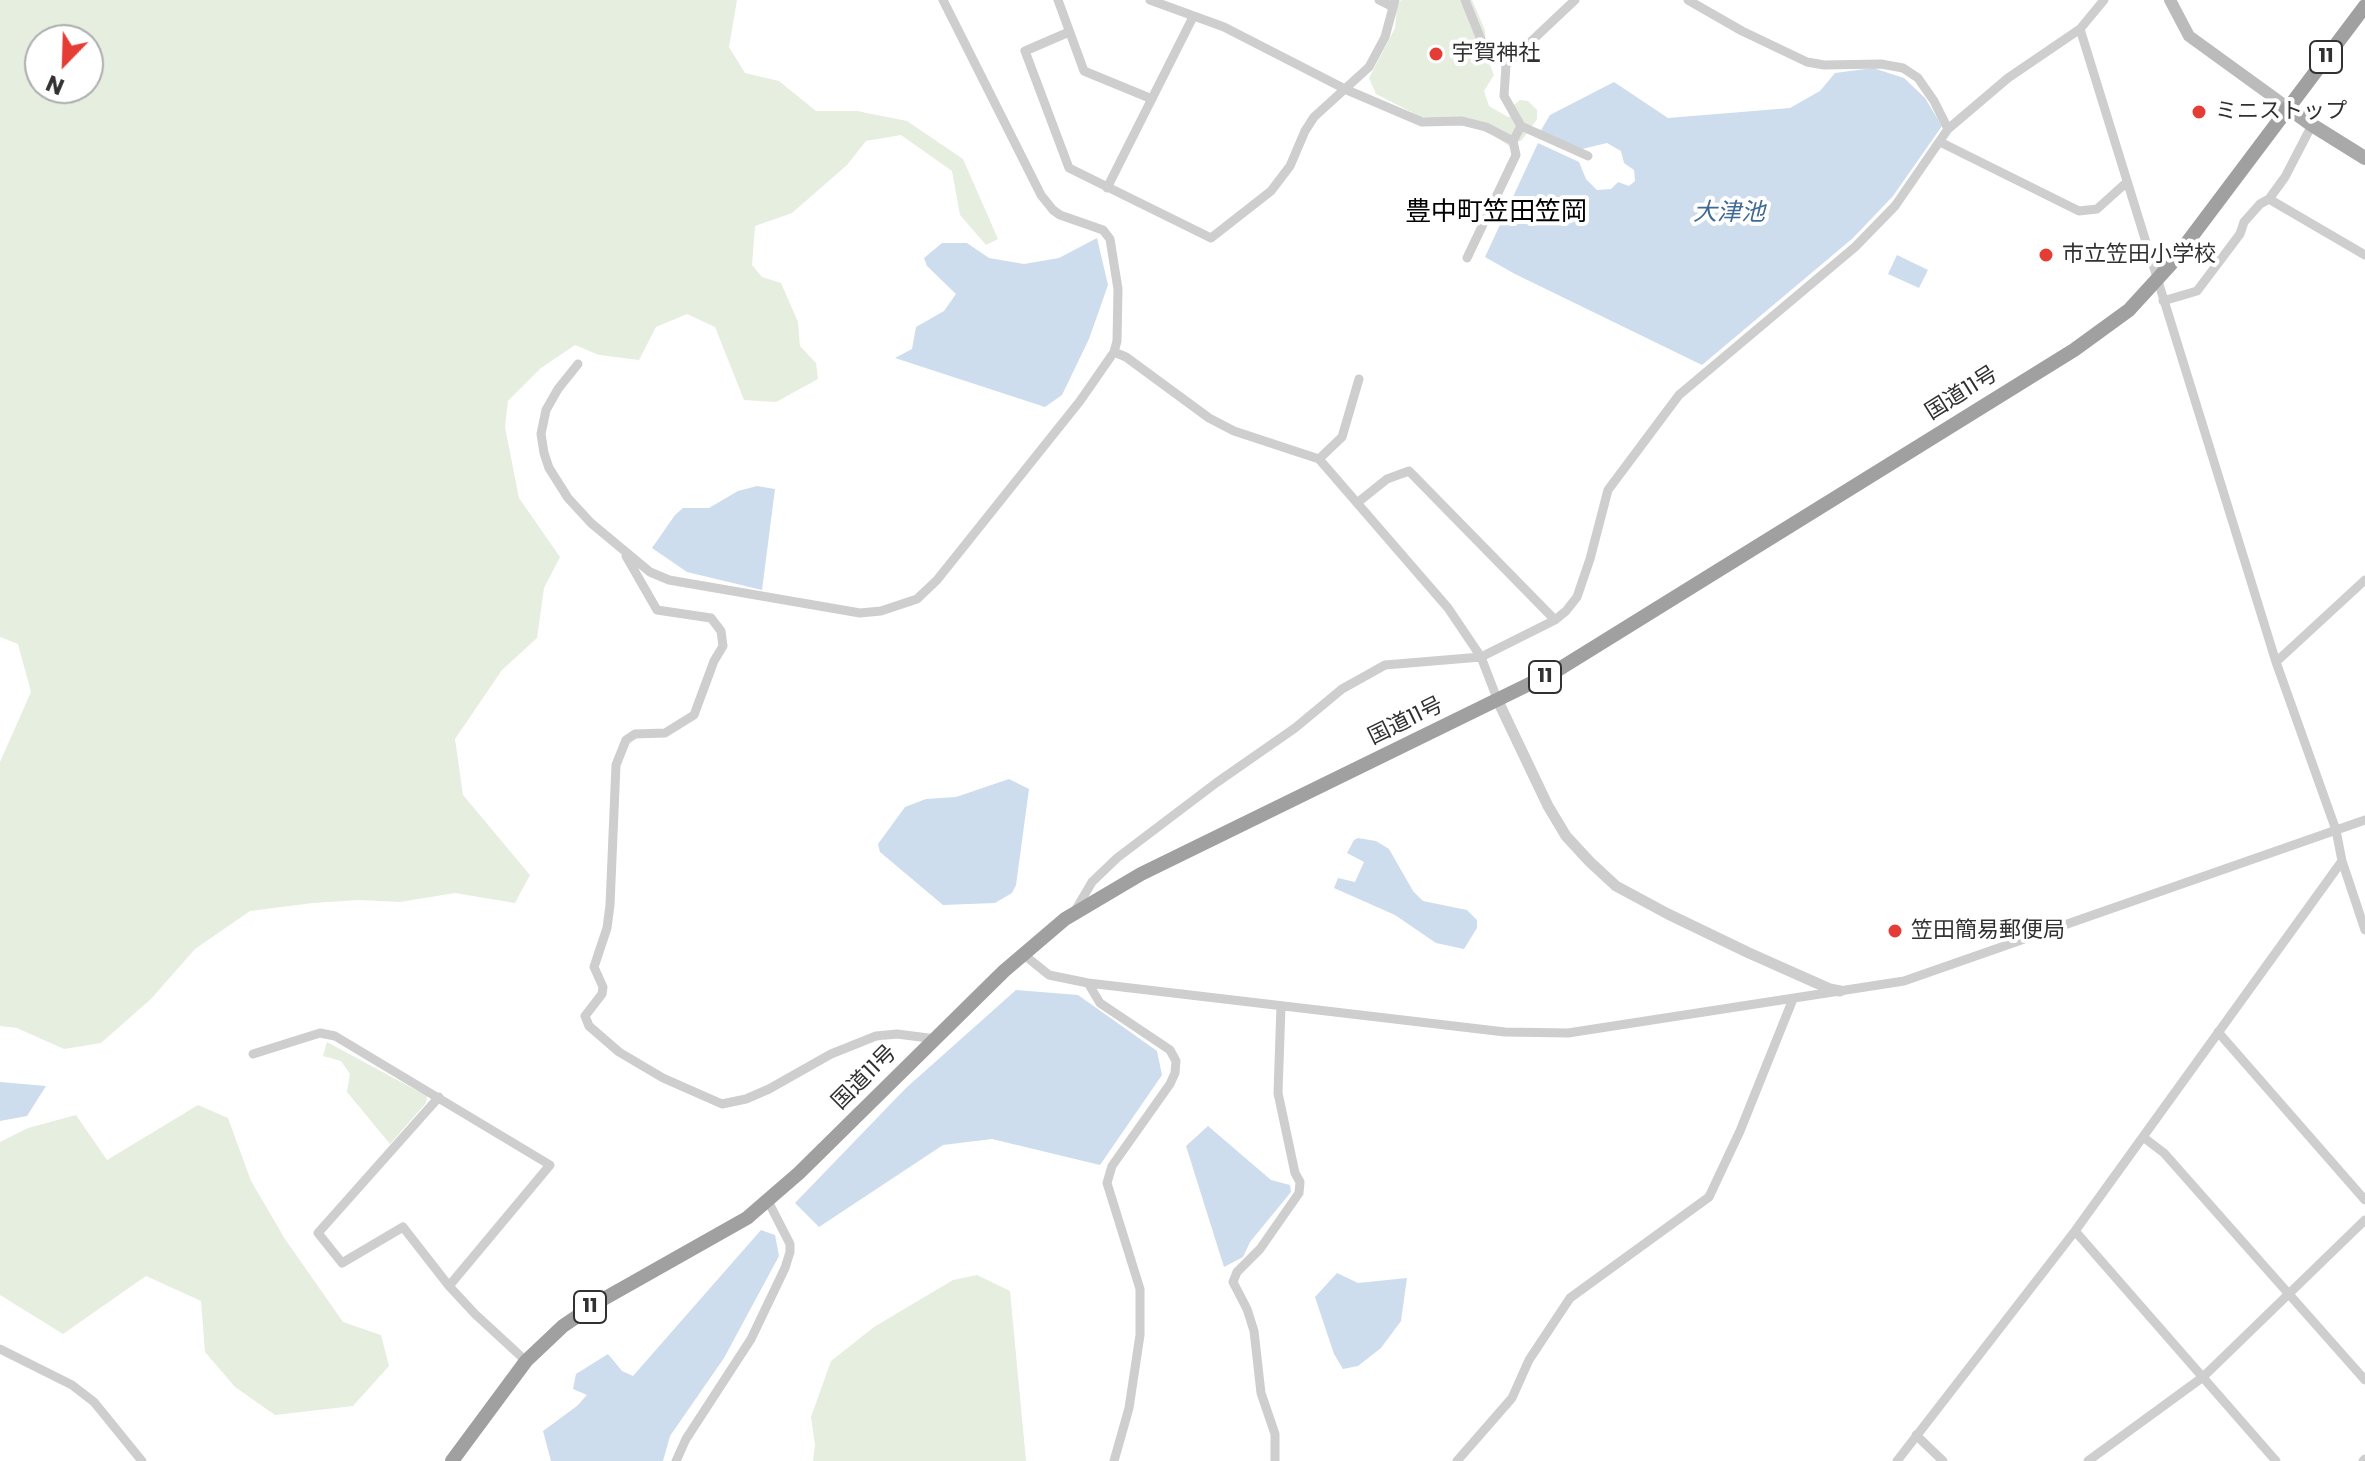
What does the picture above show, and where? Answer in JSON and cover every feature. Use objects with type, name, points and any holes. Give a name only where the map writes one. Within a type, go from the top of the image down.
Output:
[{"type":"highway","name":"国道11号","points":[[452,1461],[526,1361],[582,1312],[739,1223],[768,1201],[1023,954],[1072,914],[1141,874],[1498,701],[1609,640],[2074,350],[2129,310],[2156,282],[2365,6]]},
{"type":"main road","points":[[2170,0],[2189,36],[2312,125],[2365,158]]},
{"type":"street","points":[[578,364],[546,410],[541,434],[549,468],[568,498],[591,523],[650,572],[669,580],[860,613],[917,599],[937,580],[1071,412],[1114,352],[1118,289],[1110,239],[1103,230],[1060,215],[1041,195],[943,0]]},
{"type":"street","points":[[1058,0],[1084,71],[1152,99]]},
{"type":"street","points":[[1150,0],[1224,27],[1347,90],[1422,122],[1462,121],[1486,127],[1513,141]]},
{"type":"street","points":[[1069,32],[1025,51],[1069,168],[1211,238],[1271,191],[1290,166],[1314,117],[1369,67],[1385,37],[1394,3],[1379,0]]},
{"type":"street","points":[[1465,0],[1482,42],[1506,65]]},
{"type":"street","points":[[1575,0],[1506,65],[1504,96],[1521,126],[1588,156]]},
{"type":"street","points":[[1688,0],[1742,31],[1807,62],[1824,65],[1881,64],[1903,68],[1918,78],[1948,129]]},
{"type":"street","points":[[1072,914],[1092,882],[1117,858],[1295,728],[1342,689],[1385,665],[1481,657],[1555,620],[1577,597],[1608,490],[1679,395],[1855,247],[1895,206],[1948,129],[2008,78],[2080,29],[2104,0]]},
{"type":"street","points":[[1107,188],[1193,17]]},
{"type":"street","points":[[2080,29],[2276,662],[2336,830],[2342,861],[2365,930]]},
{"type":"street","points":[[2163,301],[2197,291],[2240,234],[2244,222],[2269,199],[2285,177],[2312,125]]},
{"type":"street","points":[[1467,258],[1516,155],[1513,141],[1521,126]]},
{"type":"street","points":[[1940,142],[2079,211],[2097,209],[2127,182]]},
{"type":"street","points":[[2269,199],[2365,255]]},
{"type":"street","points":[[1114,352],[1126,357],[1209,418],[1234,431],[1319,459],[1448,608],[1481,657],[1498,701],[1548,806],[1566,836],[1616,886],[1735,947],[1840,991]]},
{"type":"street","points":[[1319,459],[1342,437],[1359,379]]},
{"type":"street","points":[[1357,503],[1387,479],[1409,471],[1555,620]]},
{"type":"street","points":[[622,549],[657,610],[711,618],[721,631],[723,646],[702,688],[694,715],[665,733],[635,734],[626,740],[616,765],[610,905],[607,928],[594,967],[603,987],[602,994],[587,1010],[585,1016],[589,1026],[619,1052],[663,1078],[722,1104],[746,1099],[769,1089],[831,1054],[876,1036],[897,1034],[936,1039]]},
{"type":"street","points":[[2276,662],[2365,580]]},
{"type":"street","points":[[1023,954],[1049,975],[1088,983],[1505,1032],[1568,1033],[1904,981],[2365,820]]},
{"type":"street","points":[[1897,1461],[2075,1231],[2342,861]]},
{"type":"street","points":[[1088,983],[1100,1003],[1170,1050],[1176,1061],[1170,1084],[1112,1166],[1107,1183],[1140,1289],[1140,1335],[1129,1408],[1114,1461]]},
{"type":"street","points":[[1457,1461],[1512,1398],[1529,1360],[1570,1298],[1709,1197],[1740,1131],[1793,999]]},
{"type":"street","points":[[1275,1461],[1275,1434],[1261,1393],[1254,1331],[1233,1282],[1237,1272],[1260,1249],[1299,1193],[1300,1182],[1295,1173],[1278,1093],[1281,1006]]},
{"type":"street","points":[[2218,1032],[2365,1200]]},
{"type":"street","points":[[253,1054],[320,1033],[335,1036],[550,1165],[449,1286]]},
{"type":"street","points":[[439,1097],[318,1233],[342,1263],[403,1227],[449,1286],[526,1361]]},
{"type":"street","points":[[2143,1137],[2164,1153],[2365,1380]]},
{"type":"street","points":[[676,1461],[686,1439],[751,1339],[785,1268],[790,1244],[768,1201]]},
{"type":"street","points":[[2088,1461],[2203,1377],[2365,1220]]},
{"type":"street","points":[[2075,1231],[2276,1461]]},
{"type":"street","points":[[0,1349],[72,1385],[94,1402],[142,1461]]},
{"type":"street","points":[[1916,1435],[1943,1461]]},
{"type":"shaded area","points":[[0,0],[737,0],[729,47],[745,73],[779,81],[816,111],[857,111],[907,121],[963,159],[998,239],[986,245],[960,215],[952,171],[901,135],[866,141],[847,165],[792,213],[755,226],[752,265],[762,277],[781,283],[798,322],[800,346],[816,363],[818,379],[776,402],[744,400],[715,327],[687,314],[656,327],[639,360],[599,355],[575,345],[541,368],[508,401],[505,427],[519,498],[560,557],[544,588],[537,638],[502,670],[455,739],[463,795],[530,875],[515,903],[455,893],[400,902],[359,900],[250,911],[195,949],[151,999],[101,1043],[64,1049],[17,1028],[0,1026],[0,762],[31,692],[18,644],[0,637]]},
{"type":"shaded area","points":[[1401,0],[1472,0],[1485,30],[1486,55],[1494,75],[1484,91],[1489,106],[1508,117],[1512,116],[1514,105],[1520,100],[1528,101],[1537,110],[1537,119],[1522,140],[1509,146],[1490,133],[1421,117],[1376,94],[1369,78],[1395,28],[1397,6]]},
{"type":"shaded area","points":[[327,1042],[427,1096],[426,1103],[390,1144],[347,1092],[350,1074],[341,1061],[323,1056]]},
{"type":"shaded area","points":[[198,1105],[228,1118],[251,1181],[285,1239],[343,1322],[381,1335],[389,1366],[353,1406],[275,1415],[235,1387],[205,1352],[201,1301],[146,1276],[63,1334],[0,1295],[0,1142],[28,1128],[76,1115],[107,1160]]},
{"type":"shaded area","points":[[977,1275],[1010,1291],[1026,1461],[813,1461],[815,1445],[811,1417],[831,1361],[874,1327],[953,1280]]},
{"type":"water","name":"大津池","points":[[1873,68],[1904,78],[1925,98],[1942,126],[1893,196],[1853,238],[1702,365],[1485,257],[1538,143],[1579,162],[1586,179],[1597,190],[1611,189],[1618,182],[1629,186],[1635,181],[1634,170],[1624,163],[1621,151],[1607,143],[1582,149],[1540,132],[1550,115],[1614,82],[1668,118],[1790,108],[1820,91],[1835,73]]},
{"type":"water","points":[[1097,238],[1108,285],[1089,339],[1062,395],[1045,407],[895,358],[912,349],[916,327],[944,311],[956,294],[927,266],[924,258],[942,243],[967,243],[989,258],[1024,264],[1059,258]]},
{"type":"water","points":[[1897,255],[1928,270],[1919,288],[1888,274]]},
{"type":"water","points":[[757,486],[775,489],[762,590],[687,572],[652,548],[683,508],[709,508],[738,491]]},
{"type":"water","points":[[1009,779],[1029,789],[1016,885],[1012,893],[995,903],[943,905],[880,852],[878,844],[905,807],[926,799],[956,797]]},
{"type":"water","points":[[1358,838],[1376,841],[1389,849],[1413,891],[1423,901],[1467,910],[1477,920],[1477,928],[1464,949],[1436,943],[1395,915],[1334,888],[1338,878],[1355,882],[1364,862],[1347,853]]},
{"type":"water","points":[[1016,990],[1078,995],[1157,1051],[1162,1075],[1100,1165],[992,1139],[943,1145],[819,1227],[795,1203],[906,1088]]},
{"type":"water","points":[[0,1082],[46,1086],[27,1116],[0,1121]]},
{"type":"water","points":[[1208,1126],[1271,1180],[1290,1185],[1291,1192],[1250,1242],[1243,1257],[1224,1267],[1186,1146]]},
{"type":"water","points":[[761,1230],[775,1235],[779,1256],[724,1358],[670,1436],[663,1461],[551,1461],[543,1431],[587,1395],[573,1389],[576,1374],[608,1354],[622,1371],[633,1376]]},
{"type":"water","points":[[1337,1273],[1358,1283],[1407,1278],[1401,1321],[1381,1348],[1358,1366],[1343,1369],[1334,1354],[1315,1297]]},
{"type":"place","name":"宇賀神社","points":[[1436,54]]},
{"type":"place","name":"ミニストップ","points":[[2199,112]]},
{"type":"place","name":"市立笠田小学校","points":[[2046,255]]},
{"type":"place","name":"笠田簡易郵便局","points":[[1895,931]]},
{"type":"district","name":"豊中町笠田笠岡","points":[[1496,213]]}]
